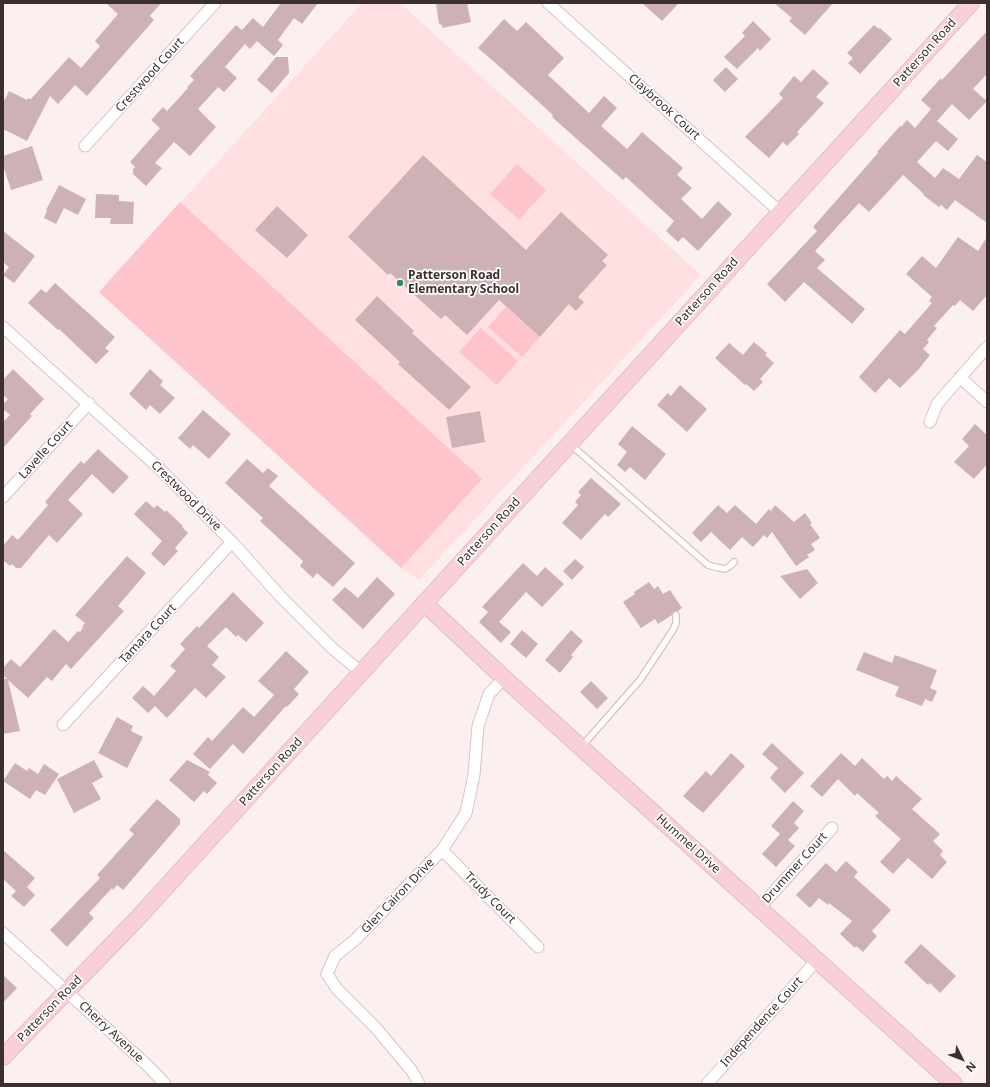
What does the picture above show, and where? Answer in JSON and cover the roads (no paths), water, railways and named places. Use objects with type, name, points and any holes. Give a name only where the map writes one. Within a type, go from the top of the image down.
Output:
[{"type":"street","name":"Crestwood Court","points":[[84,146],[215,3]]},
{"type":"street","name":"Claybrook Court","points":[[548,3],[780,212]]},
{"type":"street","name":"Patterson Road","points":[[3,1057],[135,921],[971,3]]},
{"type":"street","name":"Crestwood Drive","points":[[3,327],[161,470],[232,542],[280,596],[332,648],[361,672]]},
{"type":"street","points":[[930,422],[936,404],[987,347]]},
{"type":"street","points":[[960,377],[987,402]]},
{"type":"street","name":"Lavelle Court","points":[[3,497],[89,404]]},
{"type":"street","name":"Tamara Court","points":[[63,725],[232,542]]},
{"type":"street","name":"Hummel Drive","points":[[424,603],[504,678],[954,1084]]},
{"type":"street","name":"Glen Cairon Drive","points":[[419,1084],[412,1071],[375,1027],[337,989],[327,974],[335,956],[356,939],[442,850],[466,813],[474,775],[478,726],[489,694],[504,678]]},
{"type":"street","name":"Drummer Court","points":[[759,908],[832,828]]},
{"type":"street","name":"Trudy Court","points":[[442,850],[538,947]]},
{"type":"street","name":"Cherry Avenue","points":[[3,933],[67,991],[165,1084]]},
{"type":"street","name":"Independence Court","points":[[707,1084],[817,960]]},
{"type":"lane","points":[[569,444],[708,565],[715,568],[725,569],[734,562]]},
{"type":"lane","points":[[581,747],[640,680],[673,630],[676,623],[676,615]]},
{"type":"place","name":"Patterson Road Elementary School","points":[[400,283]]}]
